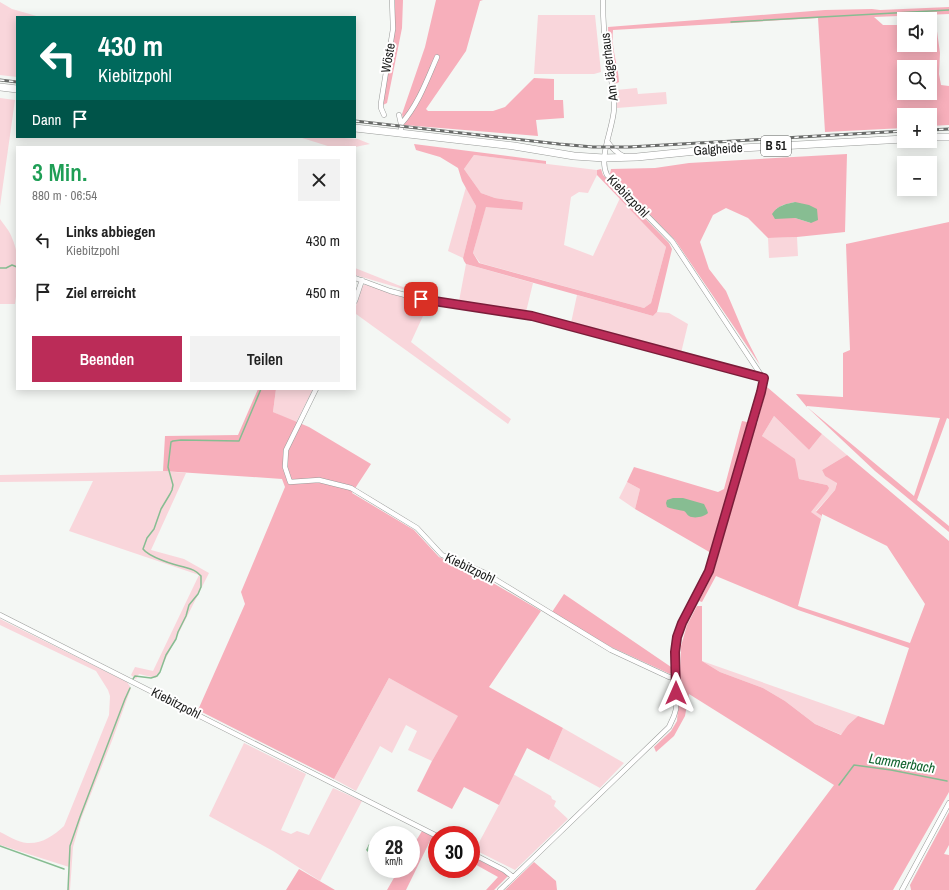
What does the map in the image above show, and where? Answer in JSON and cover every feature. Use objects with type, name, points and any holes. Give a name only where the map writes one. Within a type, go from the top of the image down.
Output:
[{"type":"main road","points":[[0,87],[16,89]]},
{"type":"main road","name":"Kiebitzpohl","points":[[356,128],[514,146],[574,156],[604,158]]},
{"type":"main road","points":[[937,137],[949,136]]},
{"type":"main road","name":"Galgheide","points":[[604,158],[625,158],[706,150],[897,139]]},
{"type":"street","name":"Wöste","points":[[384,115],[380,103],[393,29],[392,0]]},
{"type":"street","name":"Am Jägerhaus","points":[[603,0],[606,52],[613,88],[614,107],[604,158]]},
{"type":"street","points":[[402,124],[409,115],[437,57]]},
{"type":"street","points":[[399,115],[402,124],[401,133]]},
{"type":"street","points":[[607,141],[615,152],[625,158]]},
{"type":"street","name":"Kiebitzpohl","points":[[604,158],[604,169],[607,175],[672,241],[764,378]]},
{"type":"street","points":[[356,278],[390,291],[415,298],[532,316],[764,378],[709,571],[682,623],[677,637],[675,652],[676,708],[669,727],[500,890]]},
{"type":"street","points":[[356,298],[362,280]]},
{"type":"street","name":"Kiebitzpohl","points":[[316,390],[286,450],[285,468],[290,482],[319,480],[351,488],[417,528],[442,555],[483,572],[611,650],[669,677],[676,678]]},
{"type":"street","name":"Kiebitzpohl","points":[[0,615],[428,831]]},
{"type":"street","points":[[902,890],[949,803]]},
{"type":"street","points":[[480,858],[504,870],[513,877]]},
{"type":"street","points":[[504,885],[508,890]]},
{"type":"shaded area","points":[[395,0],[403,0],[402,28],[387,103],[383,105],[382,99],[395,30]]},
{"type":"shaded area","points":[[436,0],[483,0],[480,1],[466,51],[426,109],[428,111],[493,111],[505,107],[534,78],[554,79],[554,100],[563,100],[564,118],[536,120],[538,136],[404,125],[402,114],[425,47]]},
{"type":"shaded area","points":[[0,2],[12,9],[36,16],[16,16],[16,77],[0,75]]},
{"type":"shaded area","points":[[949,7],[949,14],[937,14],[937,12],[897,12],[897,16],[874,17],[883,25],[897,25],[897,52],[937,52],[937,31],[940,53],[939,74],[941,85],[949,86],[949,125],[937,126],[937,108],[897,108],[897,128],[825,132],[818,18],[613,30],[613,44],[619,82],[615,84],[609,50],[608,27],[825,10],[880,10]]},
{"type":"shaded area","points":[[538,15],[595,15],[601,72],[594,74],[534,74]]},
{"type":"shaded area","points":[[637,88],[638,94],[666,92],[667,104],[617,108],[616,90]]},
{"type":"shaded area","points":[[0,98],[15,100],[0,206]]},
{"type":"shaded area","points":[[302,138],[358,139],[370,144],[356,147],[328,146]]},
{"type":"shaded area","points":[[414,144],[546,161],[546,164],[474,155],[464,169],[481,193],[495,198],[523,202],[522,210],[486,207],[473,253],[479,263],[644,308],[651,303],[666,247],[597,175],[597,170],[601,169],[603,175],[669,243],[672,249],[657,312],[653,316],[466,264],[463,258],[476,206],[462,181],[458,168],[440,157],[416,150]]},
{"type":"shaded area","points":[[847,154],[845,232],[797,237],[768,238],[748,218],[726,208],[713,215],[700,242],[709,269],[726,291],[746,338],[760,365],[675,240],[610,174],[611,169],[655,168],[689,163]],"holes":[[[795,202],[811,223],[795,218],[776,209],[783,205]]]},
{"type":"shaded area","points":[[474,155],[597,170],[597,175],[588,193],[579,192],[571,197],[564,245],[593,256],[620,198],[666,247],[651,303],[644,308],[480,263],[473,253],[486,206],[521,210],[523,202],[495,198],[481,193],[464,169]]},
{"type":"shaded area","points":[[466,187],[476,206],[463,258],[448,251]]},
{"type":"shaded area","points":[[795,202],[809,205],[817,209],[818,220],[811,223],[795,218],[775,219],[772,214],[777,209],[782,205]]},
{"type":"shaded area","points":[[0,219],[11,235],[16,249],[16,296],[15,304],[0,304]]},
{"type":"shaded area","points":[[949,222],[949,419],[947,418],[917,500],[949,526],[949,532],[875,471],[808,407],[914,496],[940,418],[807,406],[807,407],[796,394],[843,397],[843,353],[850,350],[846,244]]},
{"type":"shaded area","points":[[797,237],[798,256],[769,258],[768,238]]},
{"type":"shaded area","points":[[466,264],[533,283],[526,312],[459,301]]},
{"type":"shaded area","points":[[356,268],[423,295],[356,275]]},
{"type":"shaded area","points":[[366,284],[393,294],[429,303],[411,342],[511,419],[508,424],[356,314],[356,306],[362,286]]},
{"type":"shaded area","points":[[577,295],[653,316],[657,312],[669,313],[688,324],[681,353],[650,343],[571,323]]},
{"type":"shaded area","points":[[767,387],[822,434],[809,450],[774,416],[762,436],[795,459],[799,479],[827,485],[829,488],[811,512],[821,519],[798,606],[910,643],[925,604],[887,546],[816,512],[835,490],[837,483],[825,476],[822,470],[847,455],[949,541],[949,792],[893,890],[755,890],[834,785],[689,694],[685,716],[674,736],[656,752],[654,747],[671,731],[677,721],[681,646],[687,625],[697,606],[702,606],[702,661],[720,672],[763,688],[785,701],[815,724],[841,735],[848,725],[858,716],[884,725],[909,648],[798,610],[716,576],[702,602],[699,601],[713,574],[718,557],[635,509],[640,489],[627,482],[634,467],[718,492],[724,489],[742,421],[757,424]]},
{"type":"shaded area","points":[[258,390],[276,390],[273,412],[309,427],[371,464],[352,493],[414,530],[439,557],[481,576],[541,611],[489,687],[563,728],[549,760],[527,748],[499,805],[464,787],[452,809],[417,791],[432,761],[458,716],[389,678],[334,779],[198,710],[245,604],[241,592],[285,487],[282,479],[163,471],[165,436],[238,435]]},
{"type":"shaded area","points":[[276,390],[312,390],[296,423],[273,412]]},
{"type":"shaded area","points":[[774,416],[809,450],[822,434],[847,455],[822,470],[825,476],[837,482],[835,490],[816,511],[822,516],[821,519],[810,512],[827,492],[827,485],[799,479],[798,474],[762,436]]},
{"type":"shaded area","points":[[163,471],[186,473],[151,550],[184,559],[209,573],[156,678],[139,674],[136,679],[131,675],[135,667],[153,671],[199,575],[69,531],[93,481],[0,482],[0,475]]},
{"type":"shaded area","points":[[627,482],[640,489],[635,509],[619,498]]},
{"type":"shaded area","points":[[673,498],[683,498],[704,504],[708,513],[702,516],[691,517],[684,511],[667,507],[667,500]]},
{"type":"shaded area","points":[[564,594],[674,669],[670,674],[609,646],[552,612]]},
{"type":"shaded area","points":[[0,619],[127,682],[131,688],[81,819],[73,847],[70,890],[68,890],[69,867],[0,845],[0,832],[13,839],[32,843],[47,839],[64,826],[109,715],[110,696],[96,671],[0,625]]},
{"type":"shaded area","points":[[702,661],[858,716],[848,725],[842,735],[815,724],[785,701],[763,688],[720,672]]},
{"type":"shaded area","points":[[389,678],[459,716],[432,761],[408,750],[417,731],[406,725],[392,753],[380,746],[356,791],[334,779]]},
{"type":"shaded area","points":[[563,728],[624,763],[600,788],[549,760]]},
{"type":"shaded area","points":[[244,743],[306,774],[281,830],[291,834],[297,831],[309,835],[333,788],[362,801],[320,881],[273,851],[209,816]]},
{"type":"shaded area","points":[[513,774],[551,796],[552,799],[556,801],[554,806],[568,819],[515,870],[480,852],[480,841],[499,805]]},
{"type":"shaded area","points":[[949,812],[949,845],[944,854],[949,855],[949,890],[911,890],[910,885]]},
{"type":"shaded area","points":[[422,831],[428,834],[428,845],[420,861],[420,834]]},
{"type":"shaded area","points":[[480,860],[509,875],[494,890],[486,890],[498,877],[480,867]]},
{"type":"shaded area","points":[[534,862],[556,881],[557,890],[505,890]]},
{"type":"shaded area","points":[[299,869],[335,890],[286,890]]},
{"type":"shaded area","points":[[394,878],[412,878],[406,890],[387,890]]},
{"type":"waterway","points":[[731,22],[949,10]]},
{"type":"waterway","points":[[0,268],[6,268],[12,265],[16,267]]},
{"type":"waterway","points":[[133,679],[135,676],[151,678],[157,676],[160,672],[166,655],[176,639],[186,616],[189,605],[198,594],[201,587],[201,576],[195,571],[162,560],[143,549],[147,538],[154,529],[161,509],[172,490],[173,485],[168,467],[171,442],[181,440],[239,441],[261,390]]},
{"type":"waterway","points":[[68,890],[70,846],[130,688]]},
{"type":"waterway","name":"Lammerbach","points":[[839,785],[854,765],[891,770],[947,781]]},
{"type":"waterway","points":[[0,846],[64,869]]},
{"type":"railway","points":[[0,80],[16,82]]},
{"type":"railway","points":[[356,121],[593,147],[629,147],[897,131]]},
{"type":"railway","points":[[937,130],[949,129]]},
{"type":"route","points":[[421,299],[532,316],[764,378],[718,546],[709,571],[682,623],[677,637],[675,652],[676,693]]}]
